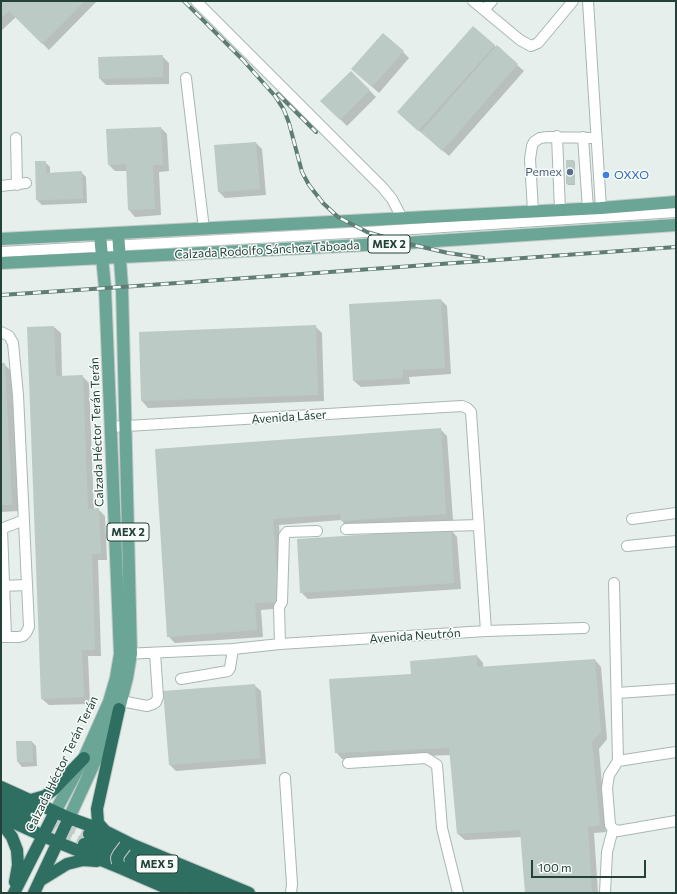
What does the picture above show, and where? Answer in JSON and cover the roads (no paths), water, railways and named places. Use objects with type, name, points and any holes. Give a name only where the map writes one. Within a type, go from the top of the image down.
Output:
[{"type":"highway","points":[[104,831],[98,823],[97,809],[120,705]]},
{"type":"highway","points":[[30,810],[53,790],[84,758]]},
{"type":"highway","points":[[1,787],[30,810]]},
{"type":"highway","points":[[1,797],[30,810]]},
{"type":"highway","points":[[1,808],[55,812],[104,831],[129,846],[249,893]]},
{"type":"highway","name":"Calzada Héctor Terán Terán","points":[[14,893],[55,812]]},
{"type":"highway","points":[[1,817],[104,862]]},
{"type":"highway","name":"Calzada Héctor Terán Terán","points":[[37,889],[69,818]]},
{"type":"highway","points":[[1,822],[12,837],[17,850],[18,865],[14,893]]},
{"type":"highway","name":"MEX 5","points":[[203,893],[86,839],[224,893]]},
{"type":"highway","points":[[121,866],[117,858],[119,854],[129,846]]},
{"type":"highway","points":[[37,889],[67,864],[83,860],[104,862],[121,866],[178,893]]},
{"type":"main road","name":"Calzada Rodolfo Sánchez Taboada","points":[[1,239],[588,209],[676,202]]},
{"type":"main road","name":"Calzada Rodolfo Sánchez Taboada","points":[[1,263],[119,252],[405,243],[676,225]]},
{"type":"main road","name":"Calzada Héctor Terán Terán","points":[[55,812],[84,758],[109,702],[116,678],[126,654],[126,427],[122,288],[118,233]]},
{"type":"main road","name":"Calzada Héctor Terán Terán","points":[[69,818],[120,705],[127,678],[110,427],[105,288],[100,234]]},
{"type":"street","points":[[196,1],[383,188],[392,199],[402,218]]},
{"type":"street","points":[[473,1],[531,46],[538,43],[573,1]]},
{"type":"street","points":[[484,10],[492,1]]},
{"type":"street","points":[[588,1],[601,208]]},
{"type":"street","points":[[186,78],[204,229]]},
{"type":"street","points":[[533,212],[530,159],[534,142],[540,138],[557,136],[596,138]]},
{"type":"street","points":[[557,136],[560,210]]},
{"type":"street","points":[[583,137],[588,209]]},
{"type":"street","points":[[1,186],[21,184],[16,138]]},
{"type":"street","points":[[586,176],[599,176]]},
{"type":"street","points":[[119,252],[368,232],[676,212]]},
{"type":"street","points":[[1,252],[102,253]]},
{"type":"street","points":[[1,332],[9,336],[13,343],[18,395],[24,520],[29,627],[23,636],[3,637],[1,529],[24,520]]},
{"type":"street","name":"Avenida Láser","points":[[110,427],[462,406],[471,412],[479,525]]},
{"type":"street","points":[[632,519],[676,513]]},
{"type":"street","points":[[346,529],[479,525],[486,631]]},
{"type":"street","points":[[280,644],[279,607],[282,602],[284,536],[287,532],[317,531]]},
{"type":"street","points":[[627,546],[676,541]]},
{"type":"street","points":[[614,583],[618,761],[609,775],[607,788],[610,825],[613,829],[618,831],[676,821]]},
{"type":"street","points":[[3,586],[27,585]]},
{"type":"street","name":"Avenida Neutrón","points":[[126,654],[233,649],[280,644],[486,631],[584,628]]},
{"type":"street","points":[[181,678],[228,671],[230,668],[233,649]]},
{"type":"street","points":[[120,705],[147,706],[156,702],[158,697],[155,653]]},
{"type":"street","points":[[617,693],[676,689]]},
{"type":"street","points":[[618,761],[676,752]]},
{"type":"street","points":[[348,763],[426,758],[437,765],[442,828],[458,893]]},
{"type":"street","points":[[285,778],[292,884],[291,893]]},
{"type":"street","points":[[604,893],[607,852],[613,829]]},
{"type":"tunnel","points":[[32,810],[89,834]]},
{"type":"tunnel","points":[[27,819],[84,844]]},
{"type":"railway","points":[[184,1],[245,62]]},
{"type":"railway","points":[[242,59],[275,96],[284,110],[302,172],[309,185],[323,203],[338,217],[367,232],[405,243],[448,253],[483,258]]},
{"type":"railway","points":[[278,94],[316,132]]},
{"type":"railway","points":[[1,295],[676,247]]},
{"type":"place","name":"Pemex","points":[[570,172]]},
{"type":"place","name":"OXXO","points":[[606,175]]}]
